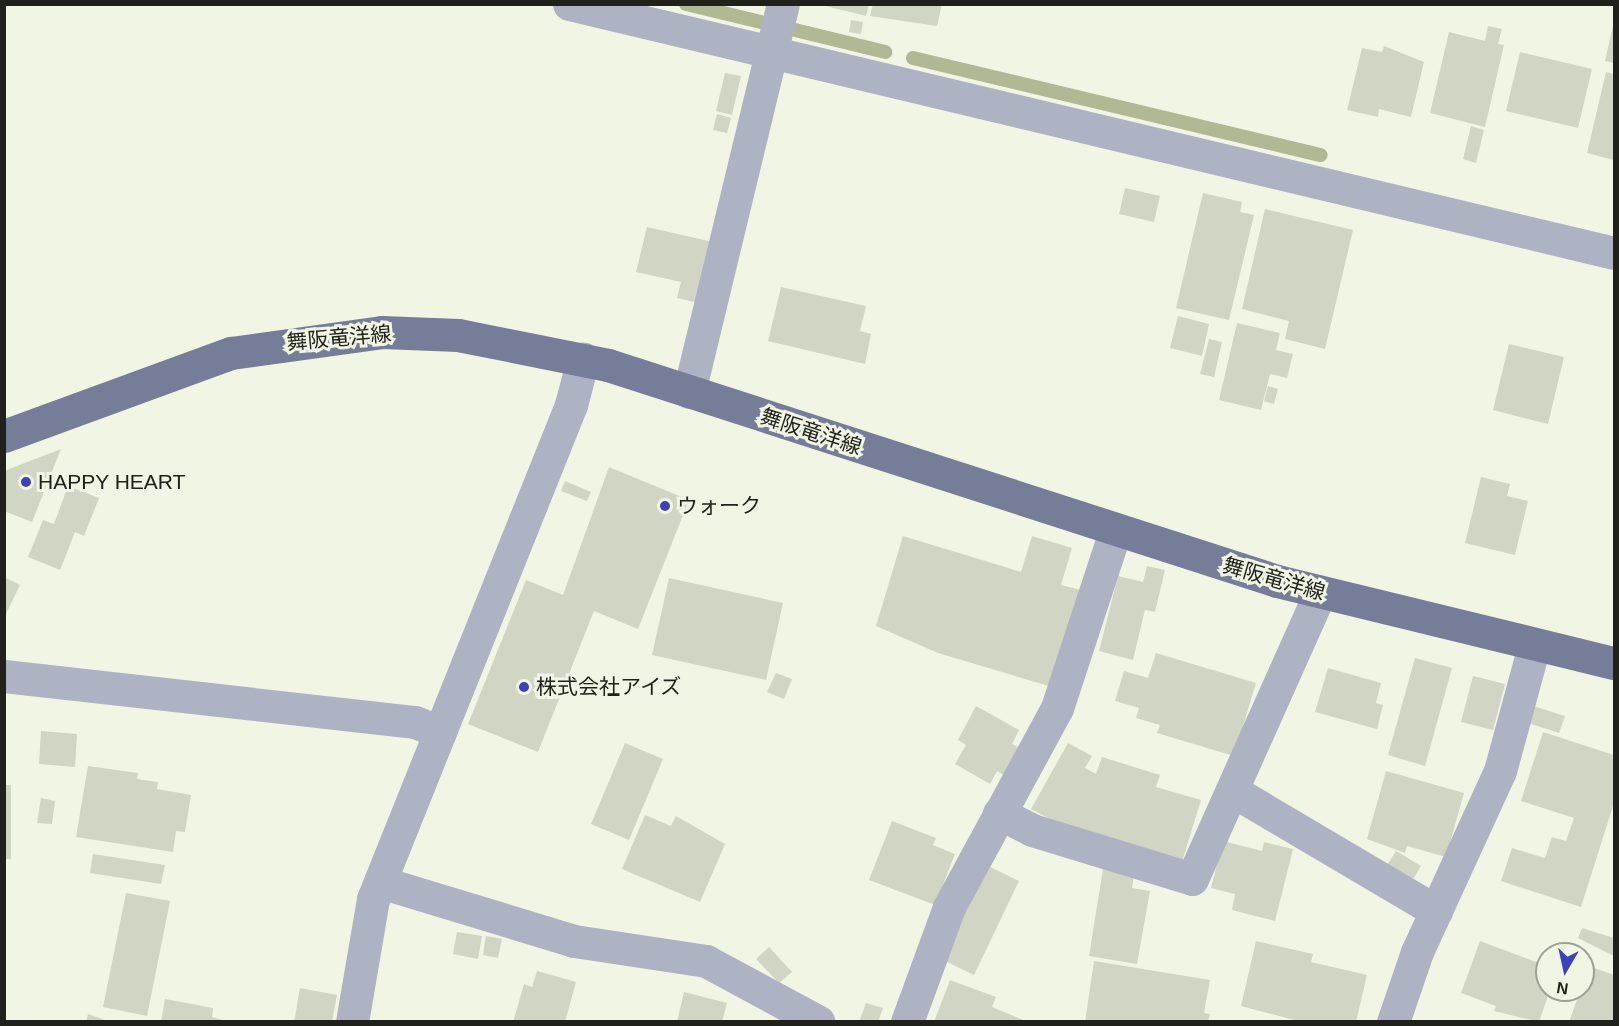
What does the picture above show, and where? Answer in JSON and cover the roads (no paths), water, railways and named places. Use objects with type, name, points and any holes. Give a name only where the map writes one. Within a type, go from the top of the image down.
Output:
[{"type":"main road","name":"舞阪竜洋線","points":[[4,436],[158,376],[231,353],[306,339],[382,332],[458,335],[583,358],[1115,532],[1320,593],[1534,646],[1614,663]]},
{"type":"street","points":[[569,4],[1614,253]]},
{"type":"street","points":[[689,392],[783,4]]},
{"type":"street","points":[[352,1022],[380,882],[571,405],[583,358]]},
{"type":"street","points":[[907,1022],[949,907],[1057,708],[1115,532]]},
{"type":"street","points":[[999,813],[1032,830],[1192,879],[1320,593]]},
{"type":"street","points":[[1393,1022],[1436,911],[1500,771],[1534,646]]},
{"type":"street","points":[[4,676],[415,722],[440,732]]},
{"type":"street","points":[[1233,791],[1436,911]]},
{"type":"street","points":[[380,882],[574,941],[705,961],[819,1022]]},
{"type":"waterway","points":[[686,4],[761,22]]},
{"type":"waterway","points":[[795,30],[885,52]]},
{"type":"waterway","points":[[913,58],[1321,155]]},
{"type":"place","name":"HAPPY HEART","points":[[26,482]]},
{"type":"place","name":"ウォーク","points":[[665,506]]},
{"type":"place","name":"株式会社アイズ","points":[[524,687]]}]
